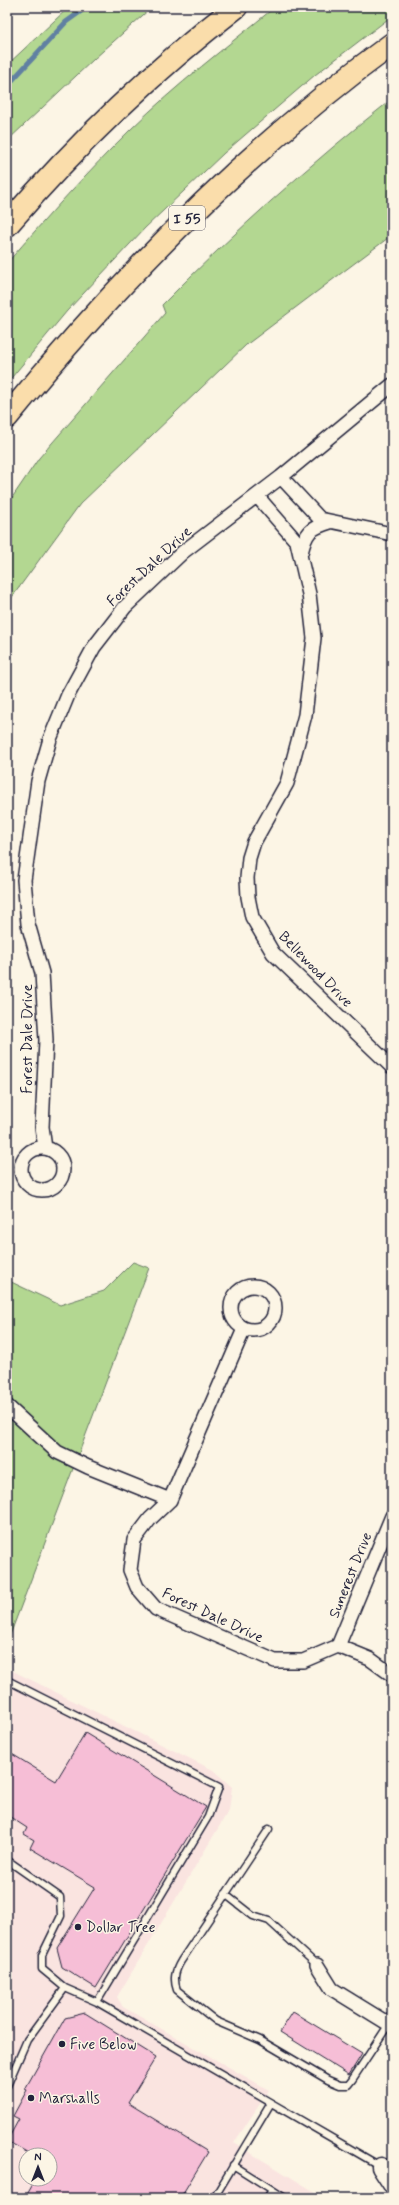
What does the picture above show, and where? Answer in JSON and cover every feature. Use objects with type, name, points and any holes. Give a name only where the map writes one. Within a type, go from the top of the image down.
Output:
[{"type":"highway","points":[[7,225],[92,134],[154,75],[236,7]]},
{"type":"highway","name":"I 55","points":[[7,418],[56,357],[114,292],[175,230],[249,161],[310,109],[392,44]]},
{"type":"main road","points":[[386,2170],[392,2184]]},
{"type":"street","name":"Forest Dale Drive","points":[[45,1148],[42,1127],[46,1040],[42,973],[28,924],[24,880],[38,782],[50,739],[68,695],[94,647],[125,607],[183,552],[281,477],[392,385]]},
{"type":"street","points":[[281,477],[320,519],[392,534]]},
{"type":"street","name":"Bellewood Drive","points":[[257,496],[298,542],[309,594],[314,638],[305,715],[287,783],[254,842],[247,878],[248,897],[252,917],[274,953],[392,1067]]},
{"type":"street","name":"Bellewood Drive","points":[[300,555],[305,536],[316,526],[330,522]]},
{"type":"street","name":"Forest Dale Drive","points":[[244,1329],[170,1500],[150,1519],[134,1540],[130,1570],[137,1587],[156,1609],[275,1662],[303,1662],[338,1646]]},
{"type":"street","points":[[7,1406],[57,1452],[88,1467],[170,1500]]},
{"type":"street","name":"Sunerest Drive","points":[[338,1646],[392,1516]]},
{"type":"street","points":[[338,1646],[370,1659],[392,1675]]},
{"type":"street","points":[[317,1965],[332,1989],[391,2025]]},
{"type":"lane","points":[[7,1680],[219,1787],[208,1818],[97,2002]]},
{"type":"lane","points":[[269,1829],[175,1972],[174,1983],[177,1990],[216,2020],[260,2040],[328,2080],[340,2085],[348,2085],[391,2025]]},
{"type":"lane","points":[[7,1860],[60,1898],[61,1916],[42,1955],[42,1969],[65,1988],[97,2002],[386,2170]]},
{"type":"lane","points":[[225,1894],[253,1916],[269,1921],[317,1965]]},
{"type":"lane","points":[[7,2086],[27,2040],[65,1988]]},
{"type":"lane","points":[[214,2198],[271,2103]]},
{"type":"lane","points":[[233,2165],[285,2198]]},
{"type":"lane","points":[[267,2198],[272,2190]]},
{"type":"shaded area","points":[[7,1668],[213,1770],[232,1787],[229,1810],[117,1997],[123,2007],[269,2090],[234,2143],[325,2198],[7,2198]]},
{"type":"green space","points":[[69,7],[152,7],[7,141],[7,65]]},
{"type":"green space","points":[[275,7],[392,7],[392,16],[315,75],[224,153],[145,228],[67,311],[7,383],[7,263],[68,195],[131,129],[183,82]]},
{"type":"green space","points":[[392,99],[392,235],[246,345],[80,504],[7,604],[7,505],[39,458],[165,313],[162,305],[217,251],[274,199],[332,148]]},
{"type":"green space","points":[[133,1262],[149,1268],[7,1643],[7,1280],[60,1305],[104,1291]]},
{"type":"building","points":[[85,1733],[206,1807],[96,1988],[62,1967],[57,1948],[95,1887],[30,1848],[34,1840],[24,1834],[27,1828],[7,1815],[7,1751],[56,1781]]},
{"type":"building","points":[[293,2012],[362,2054],[349,2075],[280,2032]]},
{"type":"building","points":[[85,2013],[156,2057],[128,2103],[208,2152],[180,2198],[25,2198],[31,2187],[58,2187],[58,2147],[18,2147],[7,2141],[19,2119],[13,2116],[27,2090],[25,2089],[65,2018]]},
{"type":"waterway","points":[[7,86],[66,22],[87,7]]},
{"type":"place","name":"Dollar Tree","points":[[78,1927]]},
{"type":"place","name":"Five Below","points":[[62,2044]]},
{"type":"place","name":"Marshalls","points":[[31,2098]]}]
